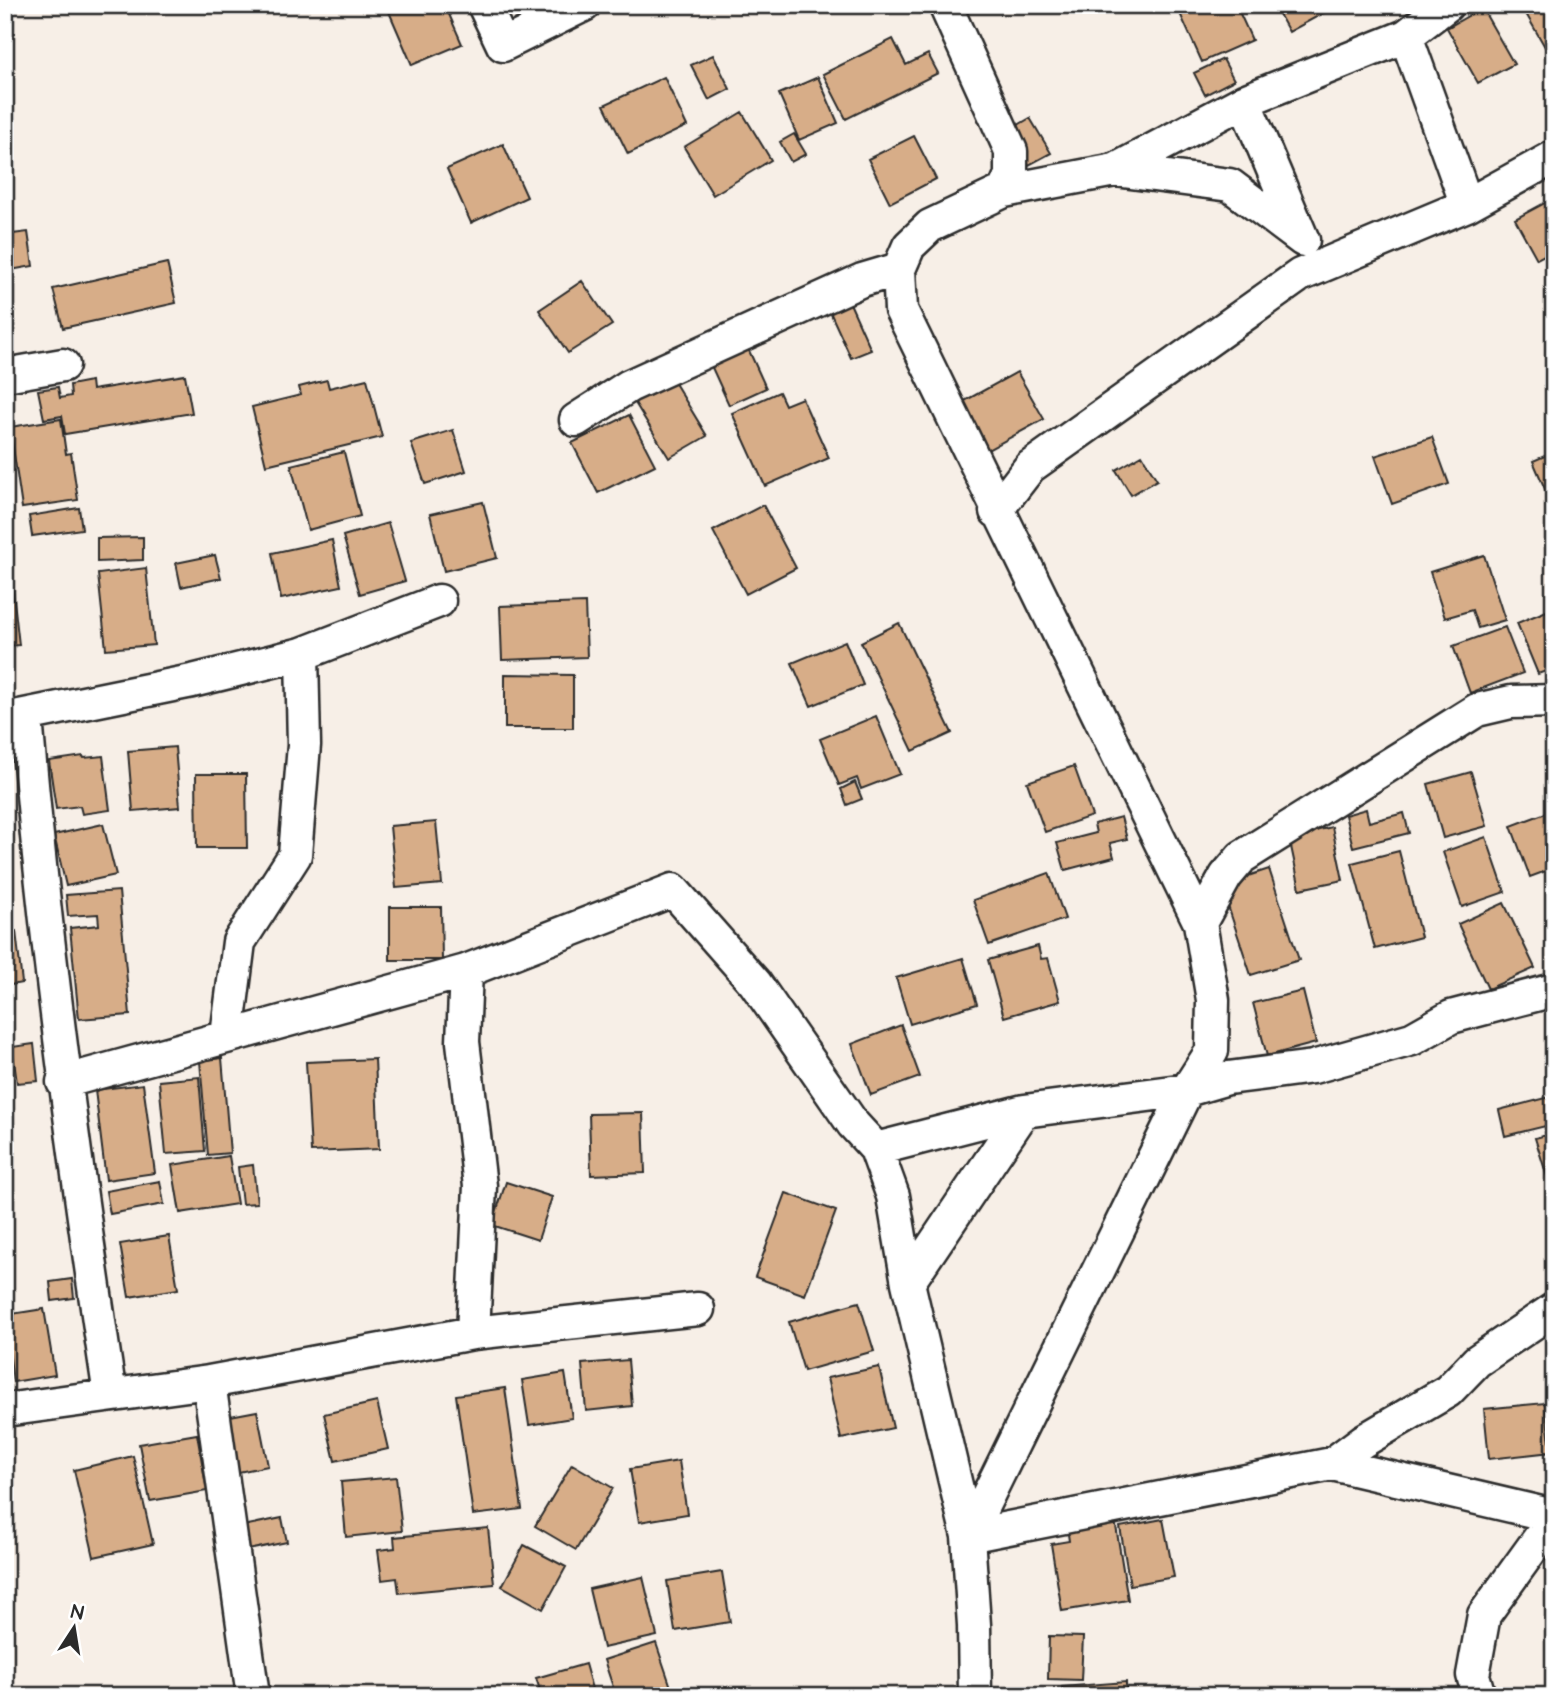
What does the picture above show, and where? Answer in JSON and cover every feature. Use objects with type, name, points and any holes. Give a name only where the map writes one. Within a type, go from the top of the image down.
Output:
[{"type":"street","points":[[484,5],[503,45],[584,5]]},
{"type":"street","points":[[945,5],[1011,151],[1012,175],[1004,191]]},
{"type":"street","points":[[968,1536],[1187,1090],[1212,1052],[1213,1000],[1200,923],[996,510],[901,310],[899,269],[909,246],[930,226],[1004,191],[1115,170],[1244,101],[1406,36],[1447,5]]},
{"type":"street","points":[[1406,36],[1467,205]]},
{"type":"street","points":[[1244,101],[1303,240],[1300,275]]},
{"type":"street","points":[[996,510],[1030,467],[1300,275],[1467,205],[1554,158]]},
{"type":"street","points":[[1115,170],[1230,186],[1303,240]]},
{"type":"street","points":[[576,419],[629,386],[862,280],[899,269]]},
{"type":"street","points":[[5,375],[63,365]]},
{"type":"street","points":[[977,467],[1030,467]]},
{"type":"street","points":[[110,1395],[63,1082],[38,864],[15,718],[302,654],[439,601]]},
{"type":"street","points":[[227,1036],[239,942],[295,855],[304,745],[302,654]]},
{"type":"street","points":[[1200,923],[1226,876],[1242,857],[1478,710],[1511,702],[1554,701]]},
{"type":"street","points":[[63,1082],[466,971],[673,890],[755,983],[853,1124],[876,1149],[893,1196],[908,1283],[968,1536],[975,1696]]},
{"type":"street","points":[[466,971],[463,1042],[480,1186],[473,1333]]},
{"type":"street","points":[[876,1149],[1024,1111],[1187,1090],[1228,1078],[1325,1064],[1412,1039],[1451,1017],[1554,990]]},
{"type":"street","points":[[1212,1052],[1228,1078]]},
{"type":"street","points":[[908,1283],[1024,1111]]},
{"type":"street","points":[[5,1410],[209,1382],[473,1333],[698,1309]]},
{"type":"street","points":[[1332,1464],[1363,1441],[1448,1391],[1477,1361],[1554,1309]]},
{"type":"street","points":[[209,1382],[253,1696]]},
{"type":"street","points":[[968,1536],[1332,1464],[1554,1517],[1484,1615],[1473,1675],[1479,1696]]},
{"type":"building","points":[[445,5],[462,44],[412,65],[387,7]]},
{"type":"building","points":[[1186,5],[1236,5],[1252,40],[1202,62],[1178,9]]},
{"type":"building","points":[[1274,5],[1329,5],[1331,9],[1289,32]]},
{"type":"building","points":[[1521,5],[1554,5],[1554,42],[1545,47]]},
{"type":"building","points":[[1482,8],[1514,64],[1478,83],[1447,28]]},
{"type":"building","points":[[893,39],[906,65],[928,54],[938,73],[846,119],[823,74]]},
{"type":"building","points":[[713,55],[730,89],[709,100],[691,65]]},
{"type":"building","points":[[1223,59],[1234,80],[1205,95],[1194,73]]},
{"type":"building","points":[[664,77],[687,126],[628,154],[604,105]]},
{"type":"building","points":[[818,77],[838,123],[799,140],[779,94]]},
{"type":"building","points":[[742,112],[771,160],[713,195],[684,147]]},
{"type":"building","points":[[1030,118],[1051,153],[1029,165],[1008,131]]},
{"type":"building","points":[[794,134],[806,154],[791,162],[780,142]]},
{"type":"building","points":[[914,136],[936,179],[890,203],[868,159]]},
{"type":"building","points":[[503,144],[527,197],[471,223],[447,169]]},
{"type":"building","points":[[1554,198],[1554,250],[1537,259],[1515,219]]},
{"type":"building","points":[[28,232],[33,266],[5,271],[5,235]]},
{"type":"building","points":[[167,263],[176,303],[63,328],[53,289]]},
{"type":"building","points":[[582,281],[612,325],[568,353],[539,310]]},
{"type":"building","points":[[845,292],[871,350],[851,358],[825,301]]},
{"type":"building","points":[[746,344],[766,388],[729,405],[709,361]]},
{"type":"building","points":[[1017,372],[1044,419],[986,451],[959,404]]},
{"type":"building","points":[[185,375],[192,413],[65,434],[62,416],[44,419],[38,390],[58,387],[60,398],[71,396],[70,385],[91,381],[92,390]]},
{"type":"building","points":[[670,375],[707,436],[669,458],[632,398]]},
{"type":"building","points":[[367,379],[382,437],[266,465],[252,407],[301,395],[299,387],[327,380],[329,388]]},
{"type":"building","points":[[779,392],[785,405],[802,398],[829,458],[765,486],[732,413]]},
{"type":"building","points":[[629,415],[655,465],[598,493],[572,443]]},
{"type":"building","points":[[61,419],[66,454],[71,453],[78,500],[22,508],[10,427]]},
{"type":"building","points":[[453,430],[466,471],[425,484],[411,443]]},
{"type":"building","points":[[1432,437],[1449,484],[1392,504],[1375,456]]},
{"type":"building","points":[[344,452],[360,516],[308,530],[291,465]]},
{"type":"building","points":[[1554,452],[1554,510],[1533,461]]},
{"type":"building","points":[[1142,455],[1157,480],[1131,495],[1116,470]]},
{"type":"building","points":[[483,502],[497,558],[444,571],[430,514]]},
{"type":"building","points":[[763,505],[796,568],[746,594],[713,531]]},
{"type":"building","points":[[5,508],[8,508],[12,540],[5,541]]},
{"type":"building","points":[[79,508],[82,529],[32,536],[29,516]]},
{"type":"building","points":[[388,523],[405,581],[360,594],[343,536]]},
{"type":"building","points":[[143,537],[143,560],[97,562],[97,538]]},
{"type":"building","points":[[332,540],[341,586],[281,599],[272,553]]},
{"type":"building","points":[[215,555],[221,578],[181,587],[176,563]]},
{"type":"building","points":[[1484,555],[1505,620],[1478,628],[1472,610],[1445,618],[1430,572]]},
{"type":"building","points":[[5,556],[9,556],[19,645],[5,646]]},
{"type":"building","points":[[146,568],[154,645],[106,649],[98,574]]},
{"type":"building","points":[[585,603],[587,657],[502,660],[500,606]]},
{"type":"building","points":[[1554,608],[1554,668],[1538,674],[1517,623]]},
{"type":"building","points":[[899,623],[952,733],[913,751],[861,642]]},
{"type":"building","points":[[1505,627],[1523,673],[1470,693],[1453,646]]},
{"type":"building","points":[[845,641],[863,685],[811,706],[792,663]]},
{"type":"building","points":[[505,674],[573,675],[573,728],[505,728]]},
{"type":"building","points":[[876,716],[900,774],[861,789],[857,778],[839,785],[820,739]]},
{"type":"building","points":[[175,747],[180,807],[133,811],[128,751]]},
{"type":"building","points":[[103,756],[110,810],[82,814],[80,806],[56,809],[49,761]]},
{"type":"building","points":[[1074,766],[1092,816],[1045,832],[1027,782]]},
{"type":"building","points":[[1471,772],[1487,826],[1443,838],[1428,784]]},
{"type":"building","points":[[196,774],[246,774],[247,848],[197,848]]},
{"type":"building","points":[[855,782],[862,799],[847,805],[841,789]]},
{"type":"building","points":[[1366,809],[1369,822],[1404,813],[1409,833],[1353,847],[1345,815]]},
{"type":"building","points":[[1554,810],[1554,868],[1530,877],[1511,826]]},
{"type":"building","points":[[1121,817],[1127,839],[1110,843],[1114,857],[1065,870],[1057,843],[1096,833],[1094,824]]},
{"type":"building","points":[[436,822],[442,884],[396,888],[390,826]]},
{"type":"building","points":[[103,824],[116,875],[66,886],[54,835]]},
{"type":"building","points":[[1332,827],[1343,880],[1300,889],[1289,837]]},
{"type":"building","points":[[1486,837],[1505,892],[1462,907],[1443,852]]},
{"type":"building","points":[[1399,851],[1421,937],[1375,949],[1352,863]]},
{"type":"building","points":[[1269,869],[1299,960],[1251,975],[1221,885]]},
{"type":"building","points":[[1049,873],[1065,919],[989,945],[973,900]]},
{"type":"building","points":[[119,891],[130,1015],[79,1019],[70,928],[99,925],[98,914],[68,916],[66,895]]},
{"type":"building","points":[[1504,903],[1535,968],[1488,989],[1458,924]]},
{"type":"building","points":[[390,907],[441,907],[442,960],[390,960]]},
{"type":"building","points":[[16,931],[22,983],[5,986],[5,932]]},
{"type":"building","points":[[1038,946],[1041,959],[1048,958],[1060,1001],[1004,1017],[988,960]]},
{"type":"building","points":[[963,958],[977,1004],[910,1024],[896,978]]},
{"type":"building","points":[[1303,991],[1316,1043],[1267,1056],[1253,1003]]},
{"type":"building","points":[[901,1025],[920,1077],[871,1095],[852,1044]]},
{"type":"building","points":[[5,1035],[12,1081],[5,1082]]},
{"type":"building","points":[[34,1044],[38,1081],[17,1083],[12,1047]]},
{"type":"building","points":[[222,1058],[230,1153],[208,1155],[200,1061]]},
{"type":"building","points":[[375,1059],[379,1149],[311,1152],[306,1062]]},
{"type":"building","points":[[199,1077],[205,1151],[166,1154],[159,1081]]},
{"type":"building","points":[[143,1084],[155,1173],[106,1180],[95,1090]]},
{"type":"building","points":[[1554,1096],[1554,1124],[1505,1136],[1499,1110]]},
{"type":"building","points":[[643,1113],[645,1173],[591,1175],[589,1114]]},
{"type":"building","points":[[1554,1133],[1554,1185],[1550,1186],[1535,1138]]},
{"type":"building","points":[[229,1156],[237,1204],[180,1213],[172,1165]]},
{"type":"building","points":[[253,1165],[257,1203],[242,1204],[238,1167]]},
{"type":"building","points":[[160,1181],[164,1204],[110,1214],[106,1191]]},
{"type":"building","points":[[506,1182],[552,1197],[538,1240],[492,1225]]},
{"type":"building","points":[[786,1193],[836,1211],[805,1295],[755,1277]]},
{"type":"building","points":[[169,1236],[178,1289],[129,1297],[120,1244]]},
{"type":"building","points":[[72,1279],[74,1298],[52,1301],[50,1282]]},
{"type":"building","points":[[859,1302],[874,1351],[804,1371],[789,1322]]},
{"type":"building","points":[[44,1309],[55,1375],[13,1382],[5,1315]]},
{"type":"building","points":[[628,1360],[632,1406],[586,1411],[582,1364]]},
{"type":"building","points":[[879,1367],[893,1428],[841,1439],[827,1378]]},
{"type":"building","points":[[565,1373],[572,1418],[529,1425],[522,1380]]},
{"type":"building","points":[[505,1388],[522,1509],[473,1515],[456,1395]]},
{"type":"building","points":[[377,1402],[388,1449],[335,1461],[324,1414]]},
{"type":"building","points":[[1545,1403],[1551,1452],[1489,1459],[1484,1409]]},
{"type":"building","points":[[257,1411],[268,1466],[219,1476],[209,1420]]},
{"type":"building","points":[[197,1434],[207,1491],[150,1501],[139,1444]]},
{"type":"building","points":[[133,1456],[153,1544],[94,1557],[74,1470]]},
{"type":"building","points":[[679,1461],[687,1514],[639,1522],[630,1469]]},
{"type":"building","points":[[572,1464],[613,1488],[576,1550],[535,1526]]},
{"type":"building","points":[[396,1477],[402,1531],[346,1537],[341,1482]]},
{"type":"building","points":[[282,1518],[287,1542],[243,1551],[238,1527]]},
{"type":"building","points":[[1163,1519],[1174,1577],[1130,1585],[1120,1527]]},
{"type":"building","points":[[1115,1520],[1128,1600],[1062,1611],[1051,1544],[1069,1541],[1067,1527]]},
{"type":"building","points":[[488,1528],[494,1584],[399,1593],[397,1578],[382,1580],[378,1550],[395,1548],[394,1537]]},
{"type":"building","points":[[524,1545],[566,1567],[543,1609],[502,1586]]},
{"type":"building","points":[[722,1572],[730,1622],[675,1631],[667,1581]]},
{"type":"building","points":[[643,1577],[657,1636],[603,1648],[589,1589]]},
{"type":"building","points":[[1049,1636],[1083,1637],[1081,1680],[1048,1679]]},
{"type":"building","points":[[656,1643],[674,1696],[616,1696],[604,1660]]},
{"type":"building","points":[[585,1664],[594,1696],[542,1696],[536,1678]]},
{"type":"building","points":[[1126,1682],[1126,1696],[1063,1696],[1062,1687]]}]
